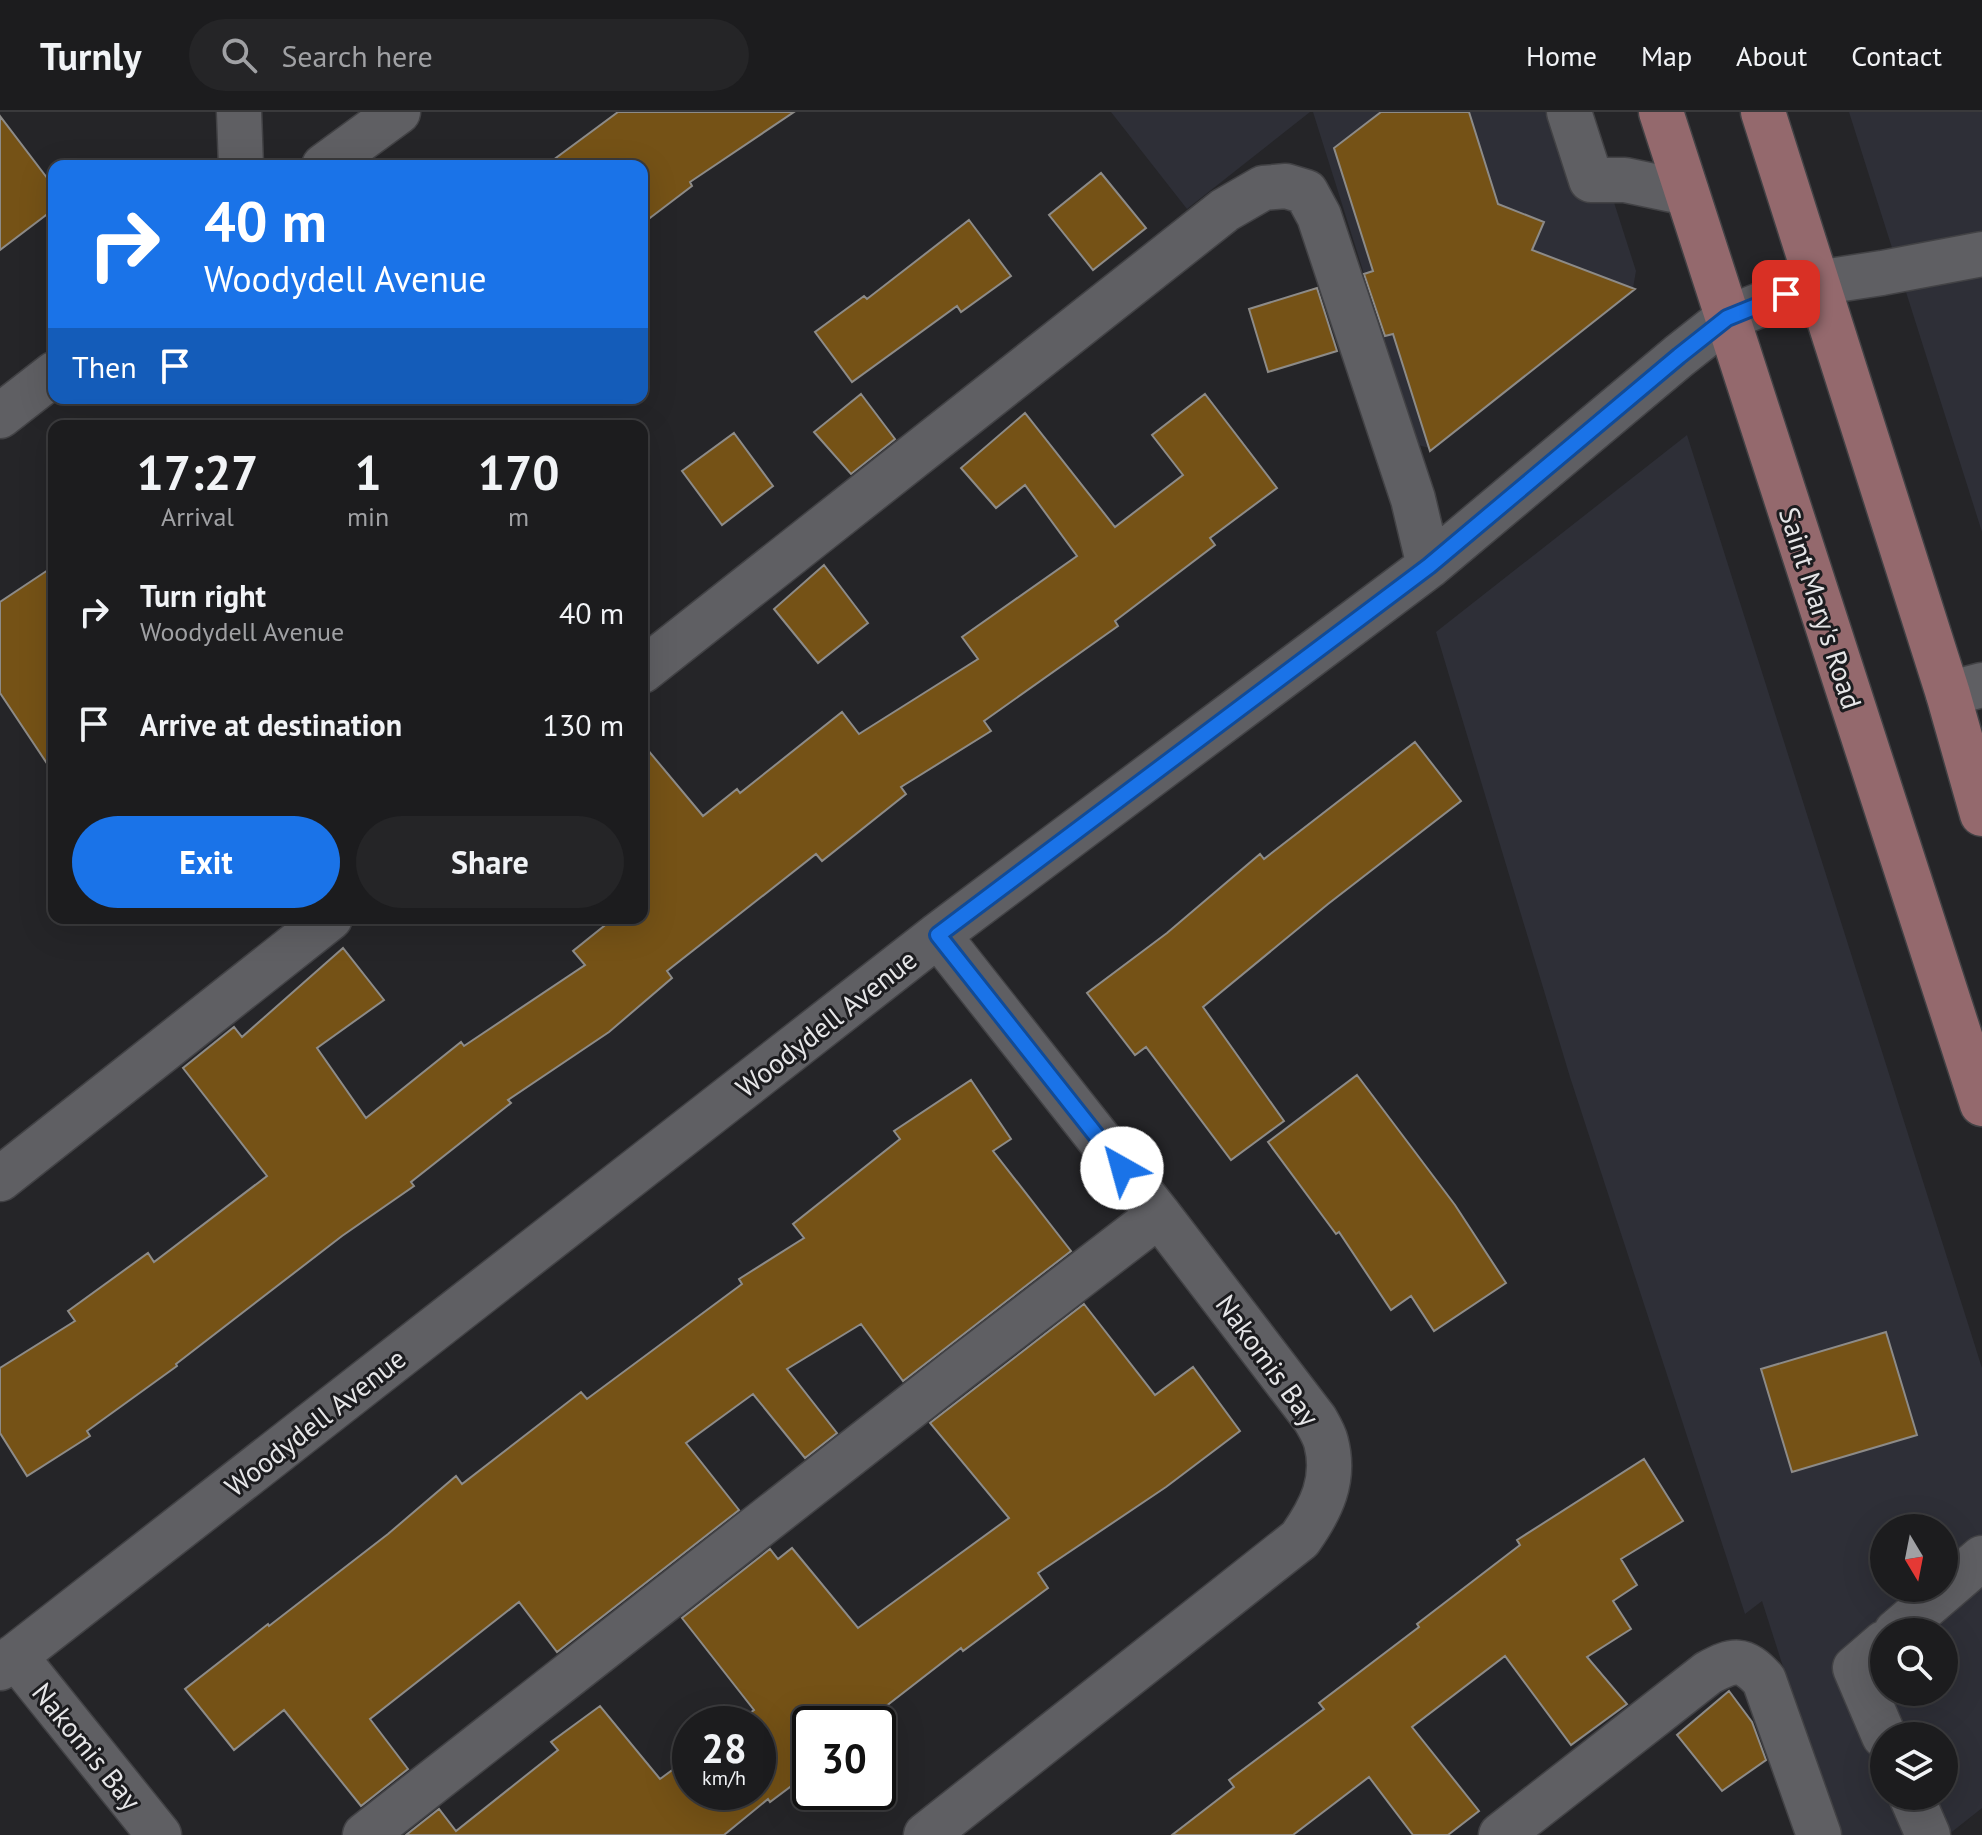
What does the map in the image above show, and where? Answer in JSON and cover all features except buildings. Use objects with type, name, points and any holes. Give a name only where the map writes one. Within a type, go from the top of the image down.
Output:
[{"type":"main road","name":"Saint Mary's Road","points":[[1661,112],[1982,1104]]},
{"type":"main road","points":[[1763,112],[1816,283],[1965,690],[1982,814]]},
{"type":"street","points":[[239,112],[241,160]]},
{"type":"street","points":[[332,160],[398,112]]},
{"type":"street","points":[[1569,112],[1591,180],[1625,180],[1687,193]]},
{"type":"street","points":[[648,666],[1225,210],[1263,188],[1286,186],[1306,192],[1319,216],[1413,499],[1429,566]]},
{"type":"street","name":"Woodydell Avenue","points":[[6,1659],[938,935],[1429,566],[1727,318],[1816,283],[1982,254]]},
{"type":"street","points":[[0,416],[48,379]]},
{"type":"street","points":[[0,1179],[322,924]]},
{"type":"street","name":"Nakomis Bay","points":[[926,1835],[1300,1539],[1327,1491],[1329,1464],[1326,1442],[1315,1419],[938,935]]},
{"type":"street","points":[[365,1835],[1159,1215]]},
{"type":"street","points":[[1912,1618],[1982,1558]]},
{"type":"street","points":[[1870,1655],[1855,1668],[1870,1703]]},
{"type":"street","name":"Nakomis Bay","points":[[6,1659],[159,1835]]},
{"type":"street","points":[[1501,1835],[1708,1673],[1727,1663],[1739,1662],[1752,1667],[1764,1680],[1819,1835]]},
{"type":"street","points":[[1917,1810],[1928,1835]]},
{"type":"shaded area","points":[[1111,112],[1310,112],[1187,209]]},
{"type":"shaded area","points":[[1313,112],[1585,112],[1636,271],[1633,288],[1429,448],[1418,445]]},
{"type":"shaded area","points":[[1849,112],[1982,112],[1982,532]]},
{"type":"shaded area","points":[[1687,435],[1982,1368],[1982,1808],[1948,1835],[1837,1835],[1762,1601],[1745,1614],[1570,1077],[1436,632]]},
{"type":"route","points":[[1122,1168],[938,935],[1429,566],[1727,318],[1786,294]]}]
